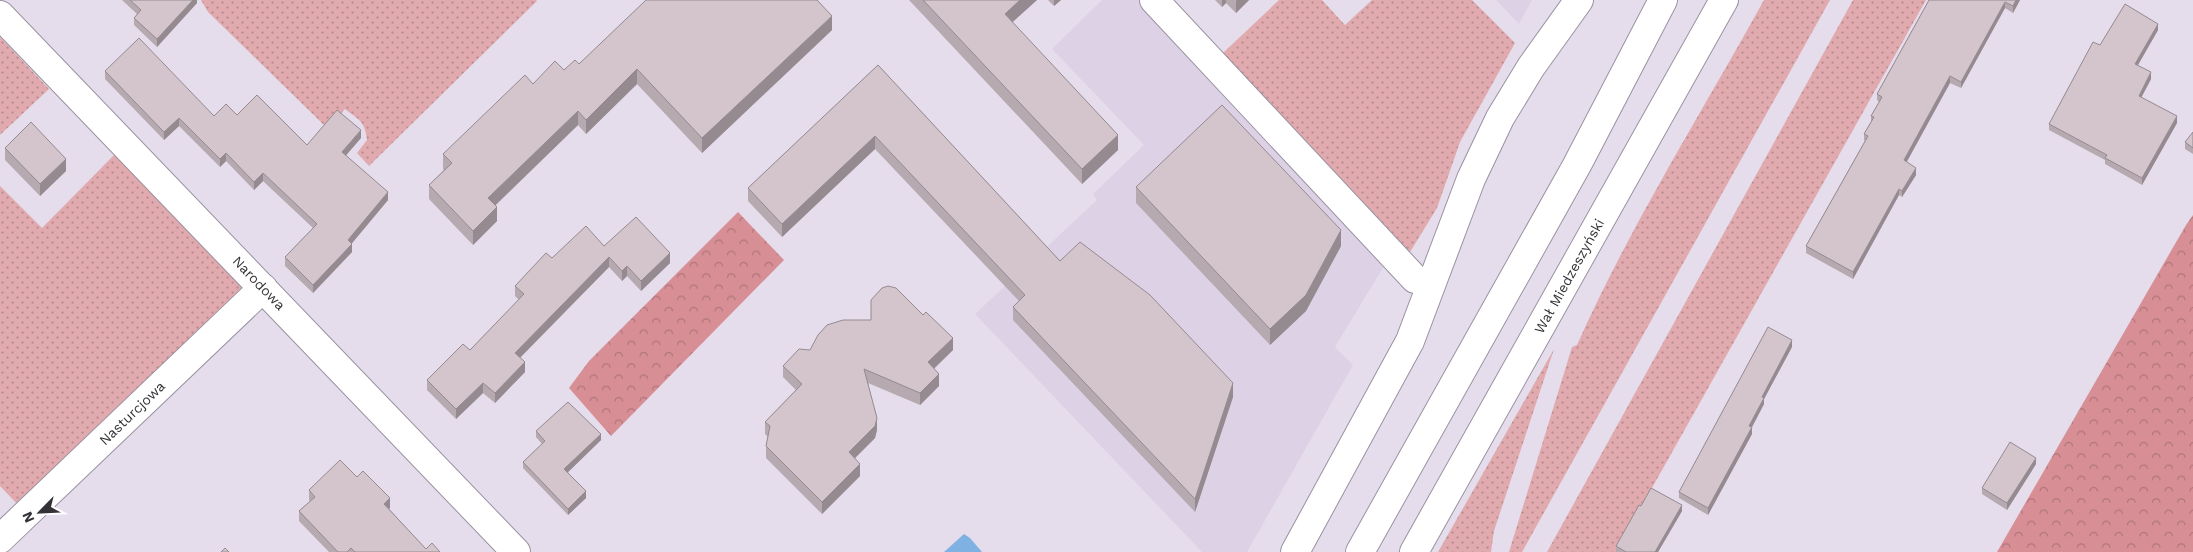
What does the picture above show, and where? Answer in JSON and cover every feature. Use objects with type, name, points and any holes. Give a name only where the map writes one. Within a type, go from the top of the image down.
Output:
[{"type":"street","points":[[1154,0],[1415,279]]},
{"type":"street","points":[[1295,552],[1410,341],[1471,179],[1500,118],[1531,67],[1579,0]]},
{"type":"street","points":[[1360,552],[1577,165],[1663,0]]},
{"type":"street","name":"Wał Miedzeszyński","points":[[1414,552],[1724,0]]},
{"type":"street","name":"Narodowa","points":[[0,16],[516,552]]},
{"type":"street","name":"Nasturcjowa","points":[[0,539],[263,288]]},
{"type":"shaded area","points":[[201,0],[537,1],[369,166],[357,153],[367,140],[365,129],[358,119],[345,109],[328,129],[208,12]]},
{"type":"shaded area","points":[[1102,0],[1140,0],[1387,261],[1335,347],[1353,365],[1247,552],[1202,552],[975,314],[1097,200],[1093,194],[1144,145],[1052,49]]},
{"type":"shaded area","points":[[1279,0],[1322,0],[1345,25],[1372,0],[1472,0],[1515,43],[1460,142],[1437,208],[1410,252],[1223,53]]},
{"type":"shaded area","points":[[1496,0],[1532,0],[1519,24]]},
{"type":"shaded area","points":[[1764,0],[1830,0],[1522,552],[1509,552],[1572,347],[1577,345],[1643,214]]},
{"type":"shaded area","points":[[1853,0],[1926,0],[1616,552],[1547,552]]},
{"type":"shaded area","points":[[0,37],[49,89],[0,135]]},
{"type":"shaded area","points":[[116,153],[246,289],[19,506],[0,486],[0,186],[42,228]]},
{"type":"shaded area","points":[[1554,349],[1494,531],[1491,552],[1438,552]]},
{"type":"green space","points":[[738,212],[784,260],[611,436],[569,388],[589,361]]},
{"type":"green space","points":[[2193,215],[2193,552],[1997,552],[2186,225]]},
{"type":"water","points":[[964,534],[982,552],[944,552]]},
{"type":"building","points":[[130,0],[193,0],[157,39],[134,18],[141,10]]},
{"type":"building","points":[[646,0],[817,0],[832,16],[702,138],[637,69],[586,120],[578,111],[488,198],[497,207],[473,231],[429,185],[452,163],[443,154],[525,75],[533,84],[555,61],[564,70],[575,60],[579,64]]},
{"type":"building","points":[[923,0],[1020,0],[1005,14],[1118,135],[1082,169]]},
{"type":"building","points":[[1929,0],[2016,0],[2013,6],[2005,2],[1961,82],[1950,76],[1904,160],[1916,168],[1902,191],[1899,189],[1853,272],[1806,246],[1868,136],[1864,134],[1874,117],[1871,116],[1882,97],[1877,94]]},
{"type":"building","points":[[2125,4],[2158,24],[2135,64],[2151,72],[2139,96],[2177,116],[2142,178],[2105,158],[2107,155],[2049,124],[2093,42],[2100,45]]},
{"type":"building","points":[[139,38],[214,116],[226,104],[237,115],[257,95],[307,145],[337,110],[361,130],[342,152],[388,192],[348,240],[352,244],[313,285],[285,257],[317,224],[263,173],[254,182],[226,153],[220,159],[179,118],[164,132],[105,71]]},
{"type":"building","points":[[878,65],[1060,261],[1080,242],[1150,295],[1233,383],[1195,499],[1013,307],[1025,295],[875,136],[782,224],[748,188]]},
{"type":"building","points":[[1222,105],[1341,230],[1306,295],[1270,329],[1136,187]]},
{"type":"building","points":[[31,122],[66,159],[40,184],[5,148]]},
{"type":"building","points":[[2193,132],[2193,148],[2185,142]]},
{"type":"building","points":[[636,217],[670,253],[641,281],[627,266],[622,271],[609,257],[515,353],[525,362],[495,393],[483,383],[456,409],[427,380],[463,344],[470,350],[524,294],[515,286],[546,253],[552,258],[586,226],[604,246]]},
{"type":"building","points":[[888,286],[896,288],[923,315],[926,312],[953,338],[928,362],[939,374],[920,393],[864,369],[877,418],[875,426],[849,452],[860,464],[822,502],[766,446],[770,426],[765,422],[802,384],[783,366],[799,349],[810,350],[818,335],[827,325],[843,320],[871,320],[871,300],[882,288]]},
{"type":"building","points":[[1768,327],[1792,340],[1762,397],[1764,398],[1749,426],[1752,427],[1708,508],[1679,492]]},
{"type":"building","points":[[568,402],[601,434],[564,469],[586,491],[568,509],[523,462],[545,441],[536,431]]},
{"type":"building","points":[[2010,442],[2036,458],[2007,503],[1982,488]]},
{"type":"building","points":[[340,460],[357,477],[363,471],[390,498],[384,504],[426,549],[432,543],[440,552],[355,552],[351,548],[347,552],[338,552],[299,511],[315,497],[309,490]]},
{"type":"building","points":[[1651,488],[1682,505],[1655,552],[1626,552],[1616,546]]},
{"type":"building","points":[[225,548],[229,552],[221,552]]}]
